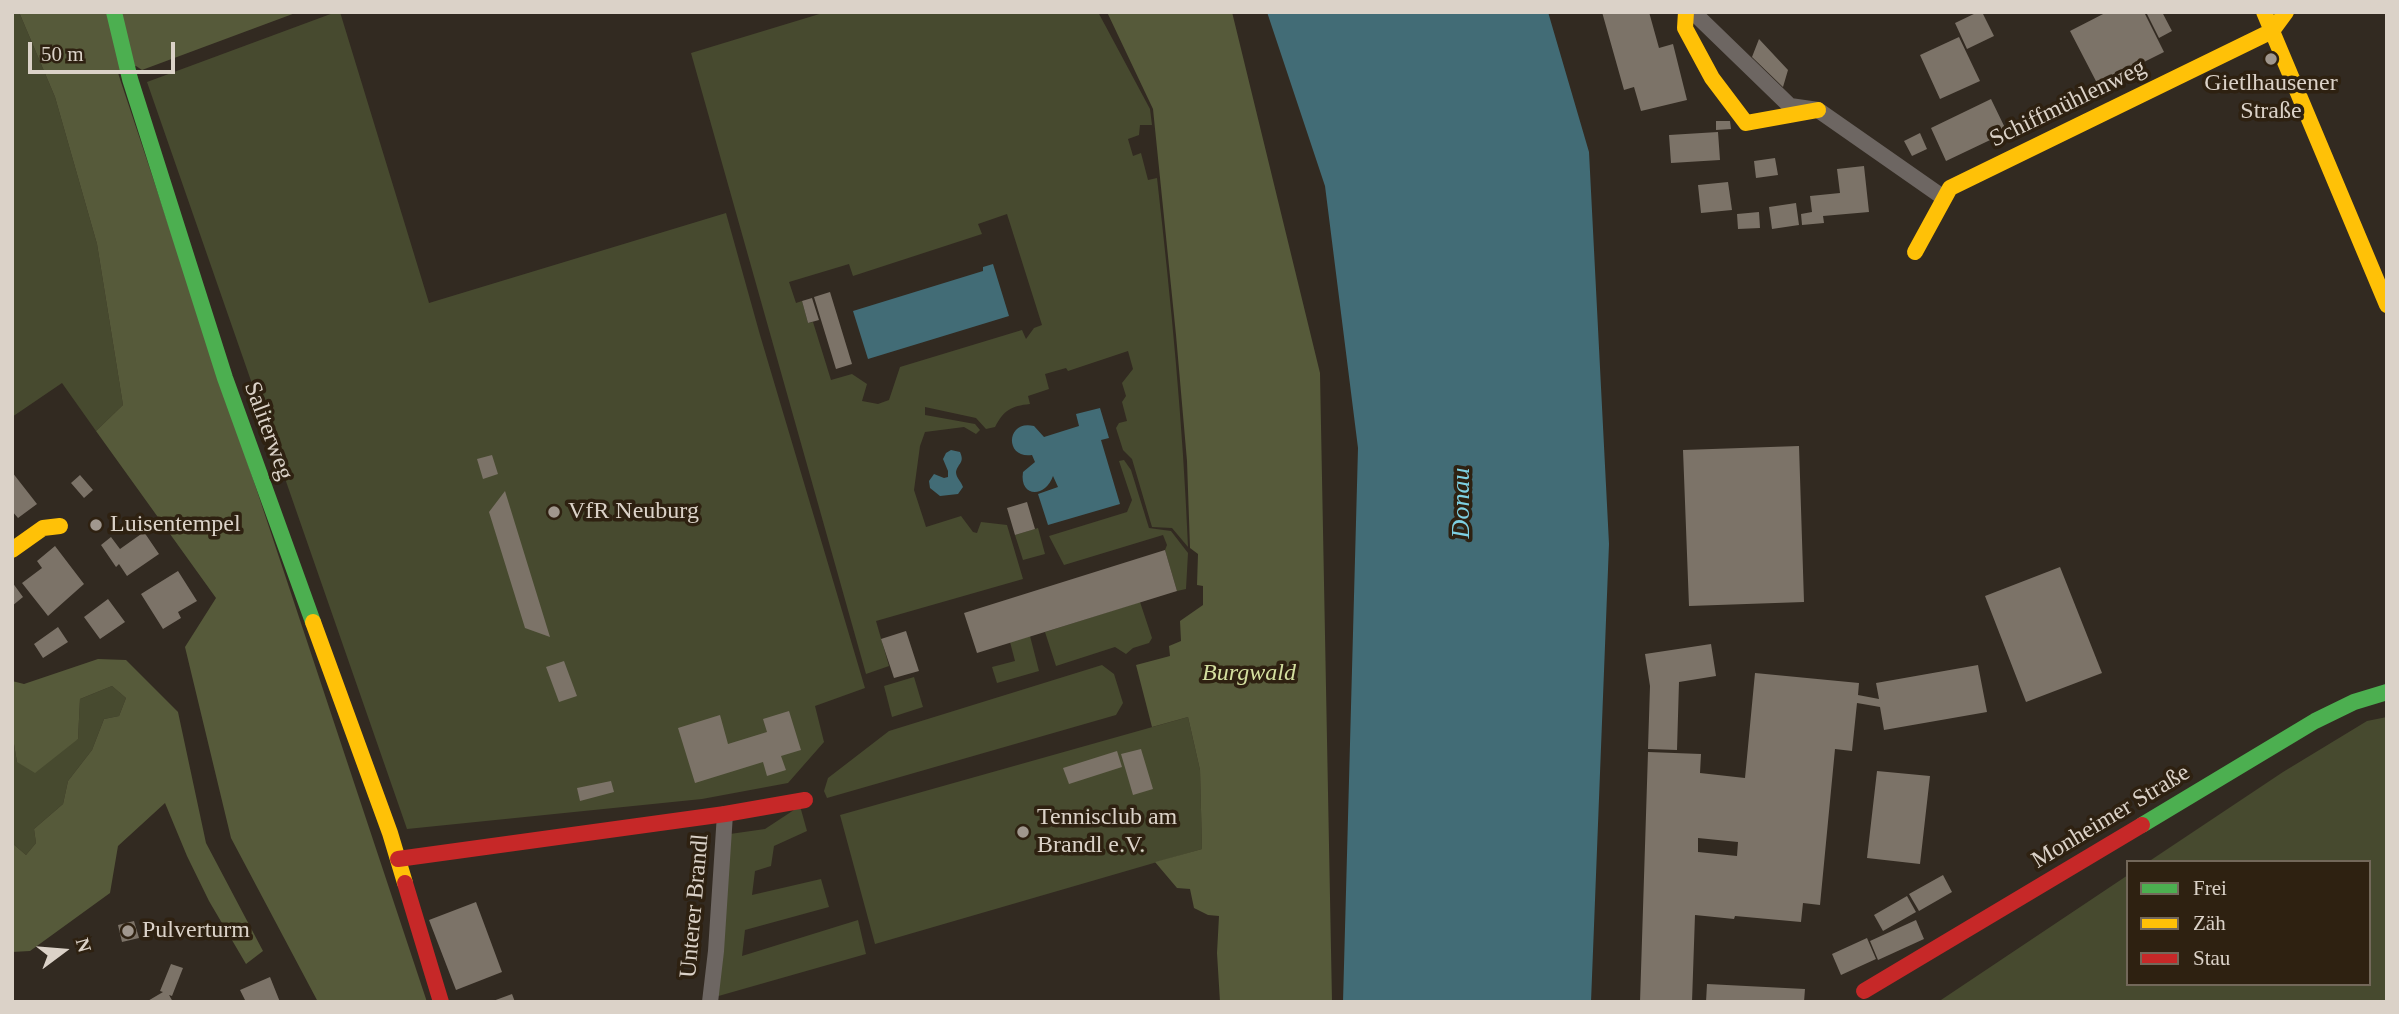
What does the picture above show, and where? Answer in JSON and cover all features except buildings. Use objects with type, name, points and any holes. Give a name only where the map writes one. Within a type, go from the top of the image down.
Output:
[{"type":"street","name":"Saliterweg","points":[[114,12],[130,79],[225,378],[398,859]]},
{"type":"street","points":[[1686,12],[1685,27],[1706,68],[1746,123],[1818,110]]},
{"type":"street","points":[[1693,12],[1790,106],[1818,110],[1944,198]]},
{"type":"street","points":[[2264,12],[2387,305]]},
{"type":"street","points":[[2272,31],[2286,12]]},
{"type":"street","name":"Schiffmühlenweg","points":[[1915,252],[1950,188],[2272,31]]},
{"type":"street","points":[[12,550],[43,528],[60,526]]},
{"type":"street","name":"Monheimer Straße","points":[[1864,991],[2315,721],[2354,702],[2387,692]]},
{"type":"street","points":[[441,1002],[398,859],[725,814],[805,800]]},
{"type":"street","name":"Unterer Brandl","points":[[710,1002],[725,814]]},
{"type":"green space","points":[[12,12],[19,12],[55,97],[97,244],[123,405],[96,431],[62,383],[12,417]]},
{"type":"green space","points":[[19,12],[298,12],[142,70],[136,66],[118,73],[427,1002],[318,1002],[231,838],[185,647],[216,598],[96,431],[123,405],[97,244],[55,97]]},
{"type":"green space","name":"VfR Neuburg","points":[[340,12],[429,303],[726,213],[865,688],[815,706],[824,742],[788,783],[702,799],[407,829],[147,82]]},
{"type":"green space","points":[[826,12],[1098,12],[1150,109],[1152,125],[1140,125],[1139,135],[1128,139],[1133,156],[1141,153],[1148,180],[1157,178],[1176,362],[1188,547],[1172,528],[1152,527],[1132,459],[1123,450],[1116,428],[1119,423],[1127,421],[1122,402],[1126,396],[1122,383],[1133,369],[1128,351],[1068,371],[1066,368],[1045,374],[1049,389],[1028,396],[1030,404],[1009,410],[995,427],[986,429],[976,418],[925,407],[925,415],[975,424],[980,430],[976,434],[964,427],[925,432],[920,446],[914,490],[926,527],[961,516],[973,532],[977,533],[981,522],[1007,525],[1023,579],[876,621],[889,666],[866,674],[691,53]],"holes":[[[1007,214],[1042,325],[1034,328],[1026,339],[1022,330],[900,367],[889,400],[878,404],[862,401],[867,384],[852,374],[831,380],[813,322],[808,323],[802,301],[796,303],[789,282],[849,264],[853,276],[982,234],[978,224]]]},
{"type":"green space","name":"Burgwald","points":[[1107,12],[1232,12],[1320,373],[1332,1002],[1220,1002],[1217,953],[1219,916],[1208,915],[1194,908],[1190,889],[1177,888],[1155,862],[1202,849],[1200,770],[1188,717],[1152,727],[1136,665],[1170,656],[1169,646],[1181,641],[1180,621],[1203,605],[1203,586],[1197,585],[1198,554],[1190,548],[1187,461],[1153,109]]},
{"type":"green space","points":[[1124,460],[1131,470],[1149,528],[1171,531],[1188,553],[1186,589],[1177,591],[1163,535],[1064,565],[1049,536],[1127,512],[1132,500],[1119,461]]},
{"type":"green space","points":[[1038,528],[1045,554],[1023,560],[1015,535]]},
{"type":"green space","points":[[1140,602],[1152,638],[1149,643],[1133,648],[1126,654],[1115,647],[1056,666],[1045,632]]},
{"type":"green space","points":[[1030,636],[1039,671],[997,683],[992,667],[1015,661],[1010,642]]},
{"type":"green space","points":[[98,659],[126,660],[178,712],[206,843],[263,951],[246,964],[209,901],[165,803],[118,846],[110,893],[30,951],[12,952],[12,843],[26,855],[36,843],[34,829],[63,804],[68,781],[92,750],[104,719],[119,716],[126,698],[112,686],[80,699],[78,739],[35,773],[17,762],[12,732],[12,681],[24,684]]},
{"type":"green space","points":[[1102,665],[1114,674],[1123,703],[1116,715],[827,798],[824,791],[828,778],[889,731]]},
{"type":"green space","points":[[914,677],[923,707],[892,717],[884,686]]},
{"type":"green space","points":[[112,686],[126,698],[119,716],[104,719],[92,750],[68,781],[63,804],[34,829],[36,843],[26,855],[12,843],[12,732],[17,762],[78,739],[80,699]]},
{"type":"green space","name":"Tennisclub am Brandl e.V.","points":[[1188,717],[1200,770],[1202,849],[875,944],[840,815]]},
{"type":"green space","points":[[2387,717],[2387,1002],[1938,1002],[2126,876],[2126,986],[2371,986],[2371,860],[2151,860],[2283,772],[2367,721]]},
{"type":"green space","points":[[800,806],[807,831],[774,846],[771,866],[755,871],[752,895],[821,879],[829,907],[745,930],[742,956],[858,920],[866,954],[715,997],[730,834],[765,829]]},
{"type":"water","name":"Donau","points":[[1267,12],[1548,12],[1589,152],[1609,544],[1591,1002],[1343,1002],[1358,448],[1325,186]]},
{"type":"water","points":[[993,264],[1009,316],[868,359],[853,311],[983,271],[983,267]]},
{"type":"water","points":[[1100,408],[1109,438],[1101,440],[1120,504],[1048,525],[1038,494],[1058,487],[1053,476],[1044,489],[1039,491],[1034,492],[1025,486],[1023,472],[1035,462],[1032,455],[1023,455],[1013,446],[1014,433],[1025,425],[1034,426],[1044,437],[1079,426],[1076,414]]},
{"type":"water","points":[[951,450],[960,452],[961,461],[956,472],[963,487],[958,494],[940,496],[930,488],[929,481],[934,474],[948,477],[943,459]]},
{"type":"traffic: fast","points":[[114,12],[130,79],[225,378],[313,622]]},
{"type":"traffic: fast","points":[[2142,825],[2315,721],[2354,702],[2387,692]]},
{"type":"traffic: slow","points":[[1686,12],[1685,28],[1712,78],[1746,123],[1818,110]]},
{"type":"traffic: slow","points":[[2264,12],[2387,305]]},
{"type":"traffic: slow","points":[[1915,252],[1950,188],[2272,31],[2286,12]]},
{"type":"traffic: slow","points":[[12,550],[43,528],[60,526]]},
{"type":"traffic: slow","points":[[313,622],[390,833],[405,883]]},
{"type":"traffic: jam","points":[[398,859],[725,814],[805,800]]},
{"type":"traffic: jam","points":[[1864,991],[2142,825]]},
{"type":"traffic: jam","points":[[405,883],[441,1002]]},
{"type":"place","name":"Gietlhausener Straße","points":[[2271,59]]},
{"type":"place","name":"VfR Neuburg","points":[[554,512]]},
{"type":"place","name":"Luisentempel","points":[[96,525]]},
{"type":"place","name":"Tennisclub am Brandl e.V.","points":[[1023,832]]},
{"type":"place","name":"Pulverturm","points":[[128,931]]}]
